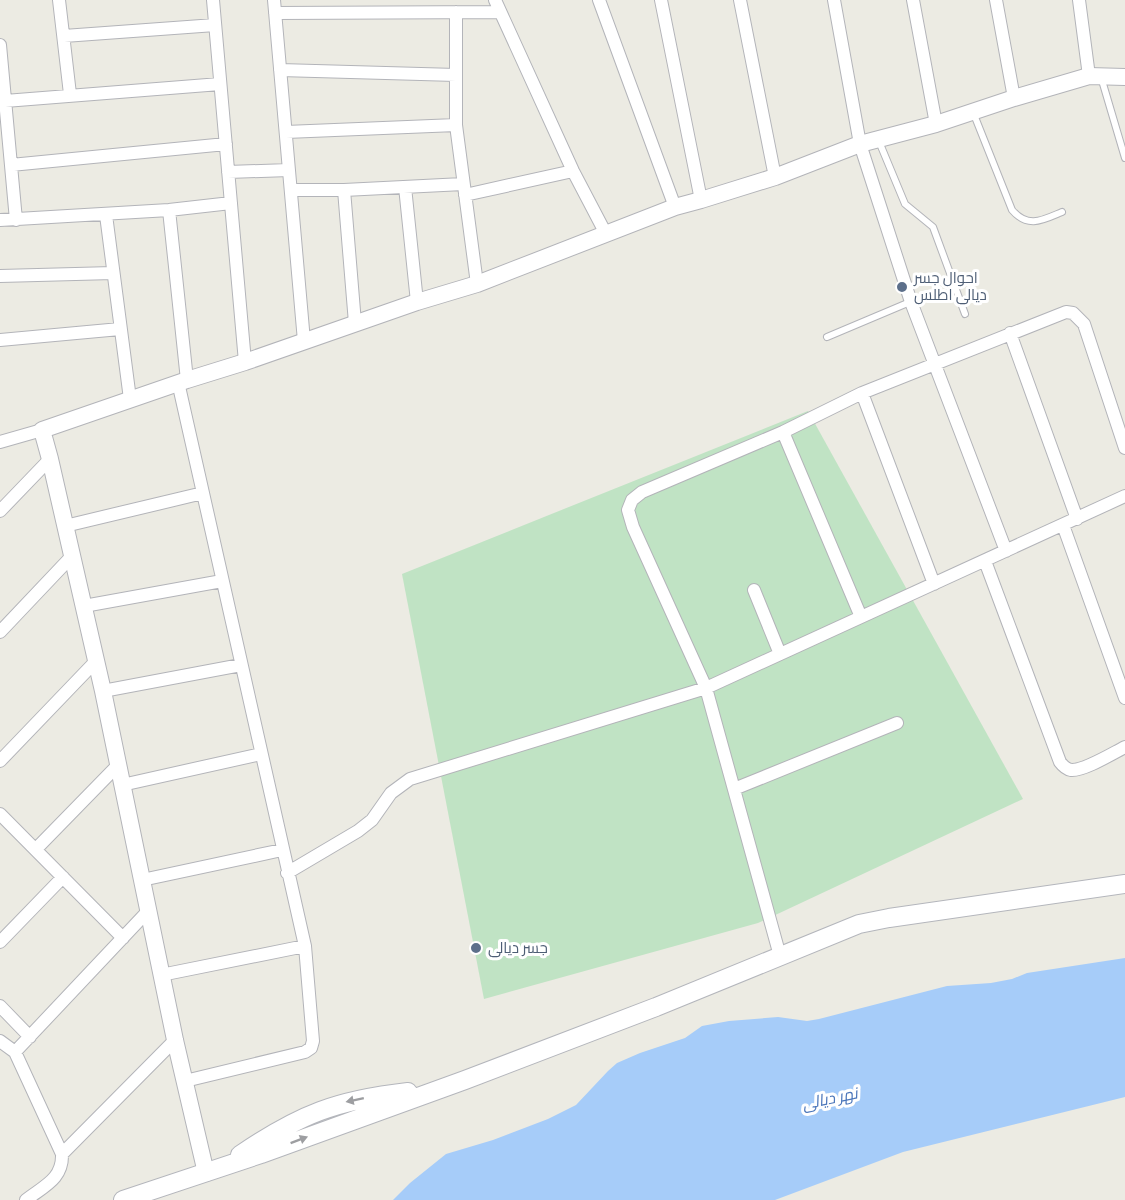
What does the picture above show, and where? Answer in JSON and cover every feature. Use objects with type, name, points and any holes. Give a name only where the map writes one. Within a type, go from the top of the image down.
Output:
[{"type":"main road","points":[[123,1200],[206,1173],[656,1007],[845,929],[874,921],[1125,884]]},
{"type":"street","points":[[59,0],[70,94]]},
{"type":"street","points":[[213,0],[245,363]]},
{"type":"street","points":[[274,0],[304,340]]},
{"type":"street","points":[[495,0],[573,171],[606,234]]},
{"type":"street","points":[[599,0],[675,207]]},
{"type":"street","points":[[661,0],[701,200]]},
{"type":"street","points":[[740,0],[775,177]]},
{"type":"street","points":[[834,0],[860,144],[911,302],[1006,551]]},
{"type":"street","points":[[913,0],[936,124]]},
{"type":"street","points":[[996,0],[1014,98]]},
{"type":"street","points":[[1079,0],[1095,76]]},
{"type":"street","points":[[456,12],[456,125],[477,284]]},
{"type":"street","points":[[275,13],[500,12]]},
{"type":"street","points":[[64,36],[215,25]]},
{"type":"street","points":[[0,45],[16,220]]},
{"type":"street","points":[[280,70],[456,75]]},
{"type":"street","points":[[0,442],[42,430],[182,381],[245,363],[304,340],[477,284],[675,207],[775,177],[860,144],[936,124],[1014,98],[1095,76],[1125,77]]},
{"type":"street","points":[[5,101],[70,94],[220,84]]},
{"type":"street","points":[[286,132],[456,125]]},
{"type":"street","points":[[11,165],[226,144]]},
{"type":"street","points":[[228,172],[289,170]]},
{"type":"street","points":[[291,190],[405,187],[464,190],[573,171]]},
{"type":"street","points":[[405,187],[417,302]]},
{"type":"street","points":[[344,190],[355,323]]},
{"type":"street","points":[[0,220],[106,215],[231,203]]},
{"type":"street","points":[[169,210],[182,381],[222,581],[304,946],[313,1041],[311,1048],[305,1052],[185,1081]]},
{"type":"street","points":[[106,215],[130,399]]},
{"type":"street","points":[[0,276],[113,273]]},
{"type":"street","points":[[780,956],[706,688],[633,527],[628,510],[633,500],[642,492],[783,432],[862,393],[1066,312],[1080,318],[1084,324],[1125,448]]},
{"type":"street","points":[[0,340],[120,329]]},
{"type":"street","points":[[1010,333],[1077,519]]},
{"type":"street","points":[[862,393],[934,584]]},
{"type":"street","points":[[42,430],[103,691],[161,975],[206,1173]]},
{"type":"street","points":[[783,432],[861,617]]},
{"type":"street","points":[[0,511],[50,459]]},
{"type":"street","points":[[65,526],[203,493]]},
{"type":"street","points":[[287,873],[358,831],[372,820],[391,793],[410,779],[706,688],[1125,495]]},
{"type":"street","points":[[1063,525],[1125,698]]},
{"type":"street","points":[[0,632],[72,556]]},
{"type":"street","points":[[985,561],[1060,762],[1071,770],[1079,769],[1125,747]]},
{"type":"street","points":[[84,606],[222,581]]},
{"type":"street","points":[[754,591],[780,654]]},
{"type":"street","points":[[0,761],[96,661]]},
{"type":"street","points":[[103,691],[241,665]]},
{"type":"street","points":[[734,789],[897,723]]},
{"type":"street","points":[[122,784],[261,754]]},
{"type":"street","points":[[36,849],[118,765]]},
{"type":"street","points":[[0,814],[123,938]]},
{"type":"street","points":[[142,880],[282,850]]},
{"type":"street","points":[[0,942],[63,877]]},
{"type":"street","points":[[15,1052],[148,911]]},
{"type":"street","points":[[161,975],[304,946]]},
{"type":"street","points":[[0,1006],[30,1037]]},
{"type":"street","points":[[62,1154],[175,1040]]},
{"type":"street","points":[[0,1041],[15,1052],[62,1154],[63,1165],[59,1175],[27,1200]]},
{"type":"lane","points":[[1095,76],[1125,158]]},
{"type":"lane","points":[[973,111],[1012,210],[1018,217],[1039,222],[1062,212]]},
{"type":"lane","points":[[878,139],[905,204],[933,227],[965,314]]},
{"type":"lane","points":[[827,337],[911,302]]},
{"type":"green space","points":[[808,411],[1023,799],[758,923],[484,999],[402,574]]},
{"type":"water","name":"نهر ديالى","points":[[1125,958],[1125,1097],[903,1152],[775,1200],[393,1200],[446,1154],[493,1140],[548,1119],[576,1105],[617,1063],[685,1038],[702,1026],[778,1017],[807,1021],[947,986],[991,983],[1027,973]]},
{"type":"place","name":"احوال جسر ديالى اطلس","points":[[902,287]]},
{"type":"place","name":"جسر ديالى","points":[[476,948]]}]
